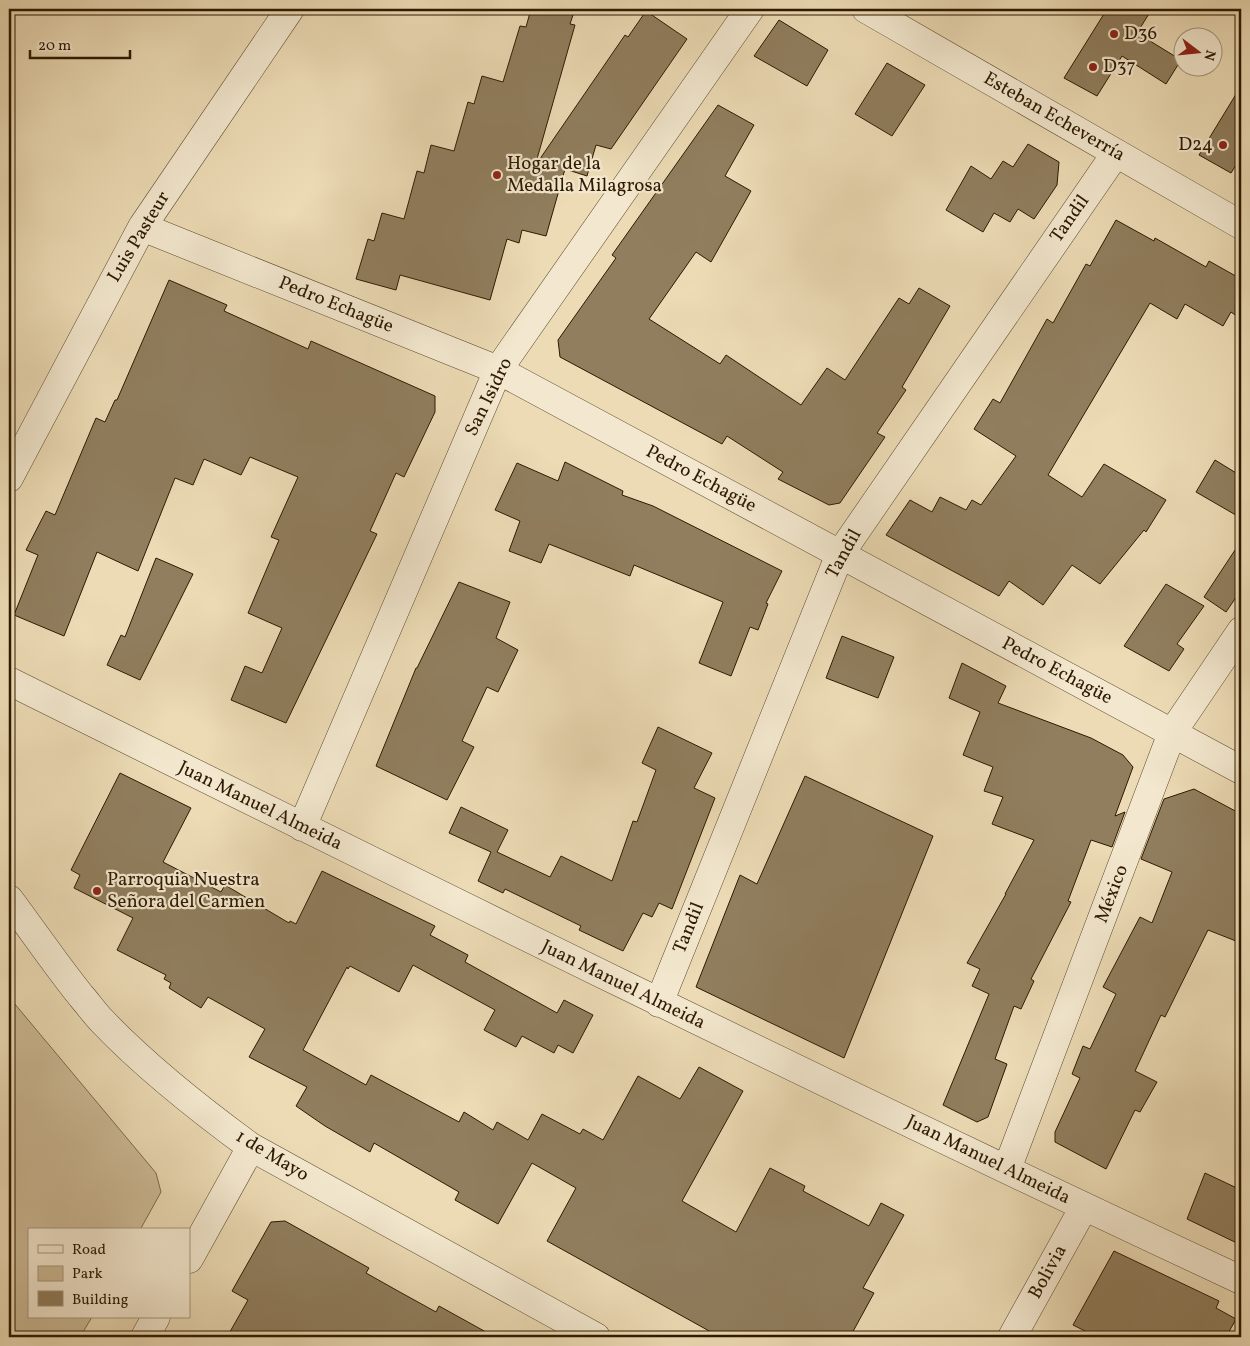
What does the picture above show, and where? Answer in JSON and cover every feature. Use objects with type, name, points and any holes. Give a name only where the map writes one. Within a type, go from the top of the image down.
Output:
[{"type":"street","name":"Luis Pasteur","points":[[9,478],[142,227],[290,9]]},
{"type":"street","name":"San Isidro","points":[[302,827],[498,370],[750,9]]},
{"type":"street","name":"Esteban Echeverría","points":[[866,9],[1241,224]]},
{"type":"street","name":"Tandil","points":[[659,1003],[840,554],[1116,153]]},
{"type":"street","name":"Pedro Echagüe","points":[[142,227],[498,370],[1241,770]]},
{"type":"street","name":"México","points":[[1007,1169],[1172,733],[1241,631]]},
{"type":"street","name":"Juan Manuel Almeida","points":[[9,682],[659,1003],[1084,1207],[1241,1280]]},
{"type":"street","name":"1 de Mayo","points":[[9,899],[63,974],[102,1022],[165,1080],[251,1147],[596,1337]]},
{"type":"street","points":[[190,1257],[251,1147]]},
{"type":"street","name":"Bolivia","points":[[1012,1337],[1084,1207]]},
{"type":"street","points":[[145,1337],[155,1318]]},
{"type":"green space","points":[[9,997],[156,1173],[161,1192],[141,1228],[28,1228],[28,1318],[91,1318],[80,1337],[9,1337]]},
{"type":"building","name":"Hogar de la Medalla Milagrosa","points":[[531,9],[575,9],[570,24],[575,25],[535,166],[625,35],[628,37],[646,11],[687,39],[611,149],[596,145],[587,176],[565,169],[546,236],[522,230],[519,243],[507,239],[490,300],[400,275],[396,290],[356,279],[368,239],[374,241],[382,213],[404,219],[417,171],[424,173],[431,145],[454,151],[468,102],[474,104],[482,76],[503,82],[520,26],[526,27]]},
{"type":"building","points":[[1107,9],[1152,9],[1137,33],[1172,54],[1172,74],[1166,84],[1122,56],[1097,96],[1064,78]]},
{"type":"building","points":[[779,20],[828,50],[807,86],[754,56]]},
{"type":"building","points":[[887,63],[925,85],[892,136],[855,114]]},
{"type":"building","name":"D24","points":[[1241,86],[1241,157],[1231,173],[1199,155]]},
{"type":"building","points":[[718,105],[754,125],[725,176],[751,191],[711,262],[696,252],[649,319],[720,364],[726,355],[801,405],[827,368],[845,380],[899,298],[909,304],[919,288],[950,306],[902,387],[906,390],[877,433],[885,437],[840,503],[829,505],[778,479],[783,472],[727,436],[722,444],[560,357],[558,340],[616,258],[612,255]]},
{"type":"building","points":[[1028,144],[1059,162],[1057,185],[1034,219],[1018,209],[1010,222],[994,213],[983,232],[946,210],[971,166],[991,179],[1003,161],[1013,167]]},
{"type":"building","points":[[1116,220],[1154,241],[1155,238],[1206,267],[1209,261],[1241,279],[1241,319],[1231,312],[1223,326],[1185,304],[1177,319],[1150,303],[1048,475],[1082,497],[1104,464],[1166,500],[1146,532],[1144,530],[1100,584],[1072,565],[1043,605],[1009,581],[999,596],[886,535],[910,500],[932,512],[940,497],[966,510],[972,500],[981,505],[1016,456],[974,429],[993,399],[1000,403],[1047,319],[1053,323],[1086,264],[1090,266]]},
{"type":"building","points":[[169,280],[227,305],[224,311],[308,349],[311,341],[435,396],[435,412],[404,477],[396,473],[370,531],[377,534],[286,723],[231,700],[245,666],[262,673],[282,628],[248,613],[279,540],[271,537],[298,477],[250,457],[241,475],[204,459],[193,485],[175,478],[138,571],[97,552],[64,636],[14,615],[38,555],[26,550],[46,511],[55,515],[96,418],[105,422],[115,400],[117,400]]},
{"type":"building","points":[[1215,460],[1241,476],[1241,518],[1196,492]]},
{"type":"building","points":[[565,462],[623,491],[622,495],[653,506],[782,571],[766,603],[768,604],[758,630],[750,627],[731,676],[699,663],[723,602],[634,565],[630,576],[549,544],[541,563],[509,551],[520,521],[495,510],[517,463],[558,481]]},
{"type":"building","points":[[1241,541],[1241,590],[1226,612],[1204,597]]},
{"type":"building","points":[[156,558],[193,574],[140,680],[107,665],[121,635],[125,637]]},
{"type":"building","points":[[459,582],[510,602],[496,638],[518,650],[498,692],[487,687],[462,741],[474,747],[447,800],[376,766],[416,668]]},
{"type":"building","points":[[1166,584],[1204,606],[1177,644],[1184,649],[1169,671],[1124,646]]},
{"type":"building","points":[[842,636],[894,657],[878,698],[826,678]]},
{"type":"building","points":[[962,663],[1006,686],[998,703],[1091,738],[1123,755],[1133,767],[1115,816],[1125,812],[1112,847],[1091,840],[1068,901],[1071,902],[1031,979],[1034,981],[1021,1009],[1014,1006],[995,1059],[1007,1064],[988,1117],[977,1122],[943,1105],[989,994],[972,986],[980,969],[967,963],[1034,840],[992,824],[1003,797],[984,791],[993,767],[963,755],[980,712],[949,698]]},
{"type":"building","points":[[658,727],[712,753],[694,788],[715,798],[672,909],[659,903],[652,917],[643,913],[623,951],[579,930],[581,926],[505,889],[503,893],[478,881],[491,852],[449,833],[461,807],[508,830],[497,852],[550,877],[561,856],[612,881],[633,821],[637,822],[656,770],[642,763]]},
{"type":"building","points":[[120,773],[191,808],[163,862],[221,892],[225,885],[289,923],[290,921],[296,924],[322,871],[435,926],[430,935],[468,955],[465,962],[557,1013],[564,1000],[593,1015],[573,1053],[558,1045],[554,1053],[522,1036],[516,1047],[484,1030],[495,1010],[413,965],[399,992],[350,966],[348,969],[347,967],[303,1050],[366,1085],[371,1075],[459,1122],[464,1112],[493,1130],[497,1122],[528,1140],[542,1114],[580,1134],[583,1129],[603,1140],[638,1076],[680,1099],[699,1067],[743,1091],[682,1201],[736,1232],[770,1168],[805,1186],[803,1191],[869,1226],[881,1203],[904,1215],[863,1288],[874,1293],[850,1337],[720,1337],[547,1241],[576,1188],[532,1163],[498,1224],[455,1200],[459,1192],[374,1143],[370,1152],[325,1126],[296,1106],[307,1087],[249,1057],[265,1029],[208,997],[201,1008],[169,988],[171,983],[164,979],[166,975],[117,950],[133,918],[74,888],[80,875],[71,870]]},
{"type":"building","points":[[805,776],[933,836],[844,1058],[696,987],[740,875],[757,884]]},
{"type":"building","points":[[1194,789],[1241,814],[1241,943],[1208,930],[1165,1017],[1161,1015],[1135,1071],[1157,1082],[1140,1112],[1135,1110],[1106,1169],[1055,1142],[1055,1132],[1080,1078],[1072,1074],[1083,1046],[1090,1049],[1116,994],[1103,987],[1140,917],[1152,923],[1172,872],[1141,859],[1164,799]]},
{"type":"building","points":[[1205,1173],[1241,1190],[1241,1245],[1187,1219]]},
{"type":"building","points":[[285,1221],[369,1268],[366,1273],[436,1312],[439,1306],[495,1337],[227,1337],[248,1300],[232,1291],[271,1222]]},
{"type":"building","points":[[1114,1251],[1219,1301],[1216,1308],[1236,1319],[1226,1337],[1097,1337],[1073,1325]]},
{"type":"place","name":"D36","points":[[1114,34]]},
{"type":"place","name":"D37","points":[[1093,67]]},
{"type":"place","name":"D24","points":[[1223,145]]},
{"type":"place","name":"Hogar de la Medalla Milagrosa","points":[[497,175]]},
{"type":"place","name":"Parroquia Nuestra Señora del Carmen","points":[[97,891]]}]
